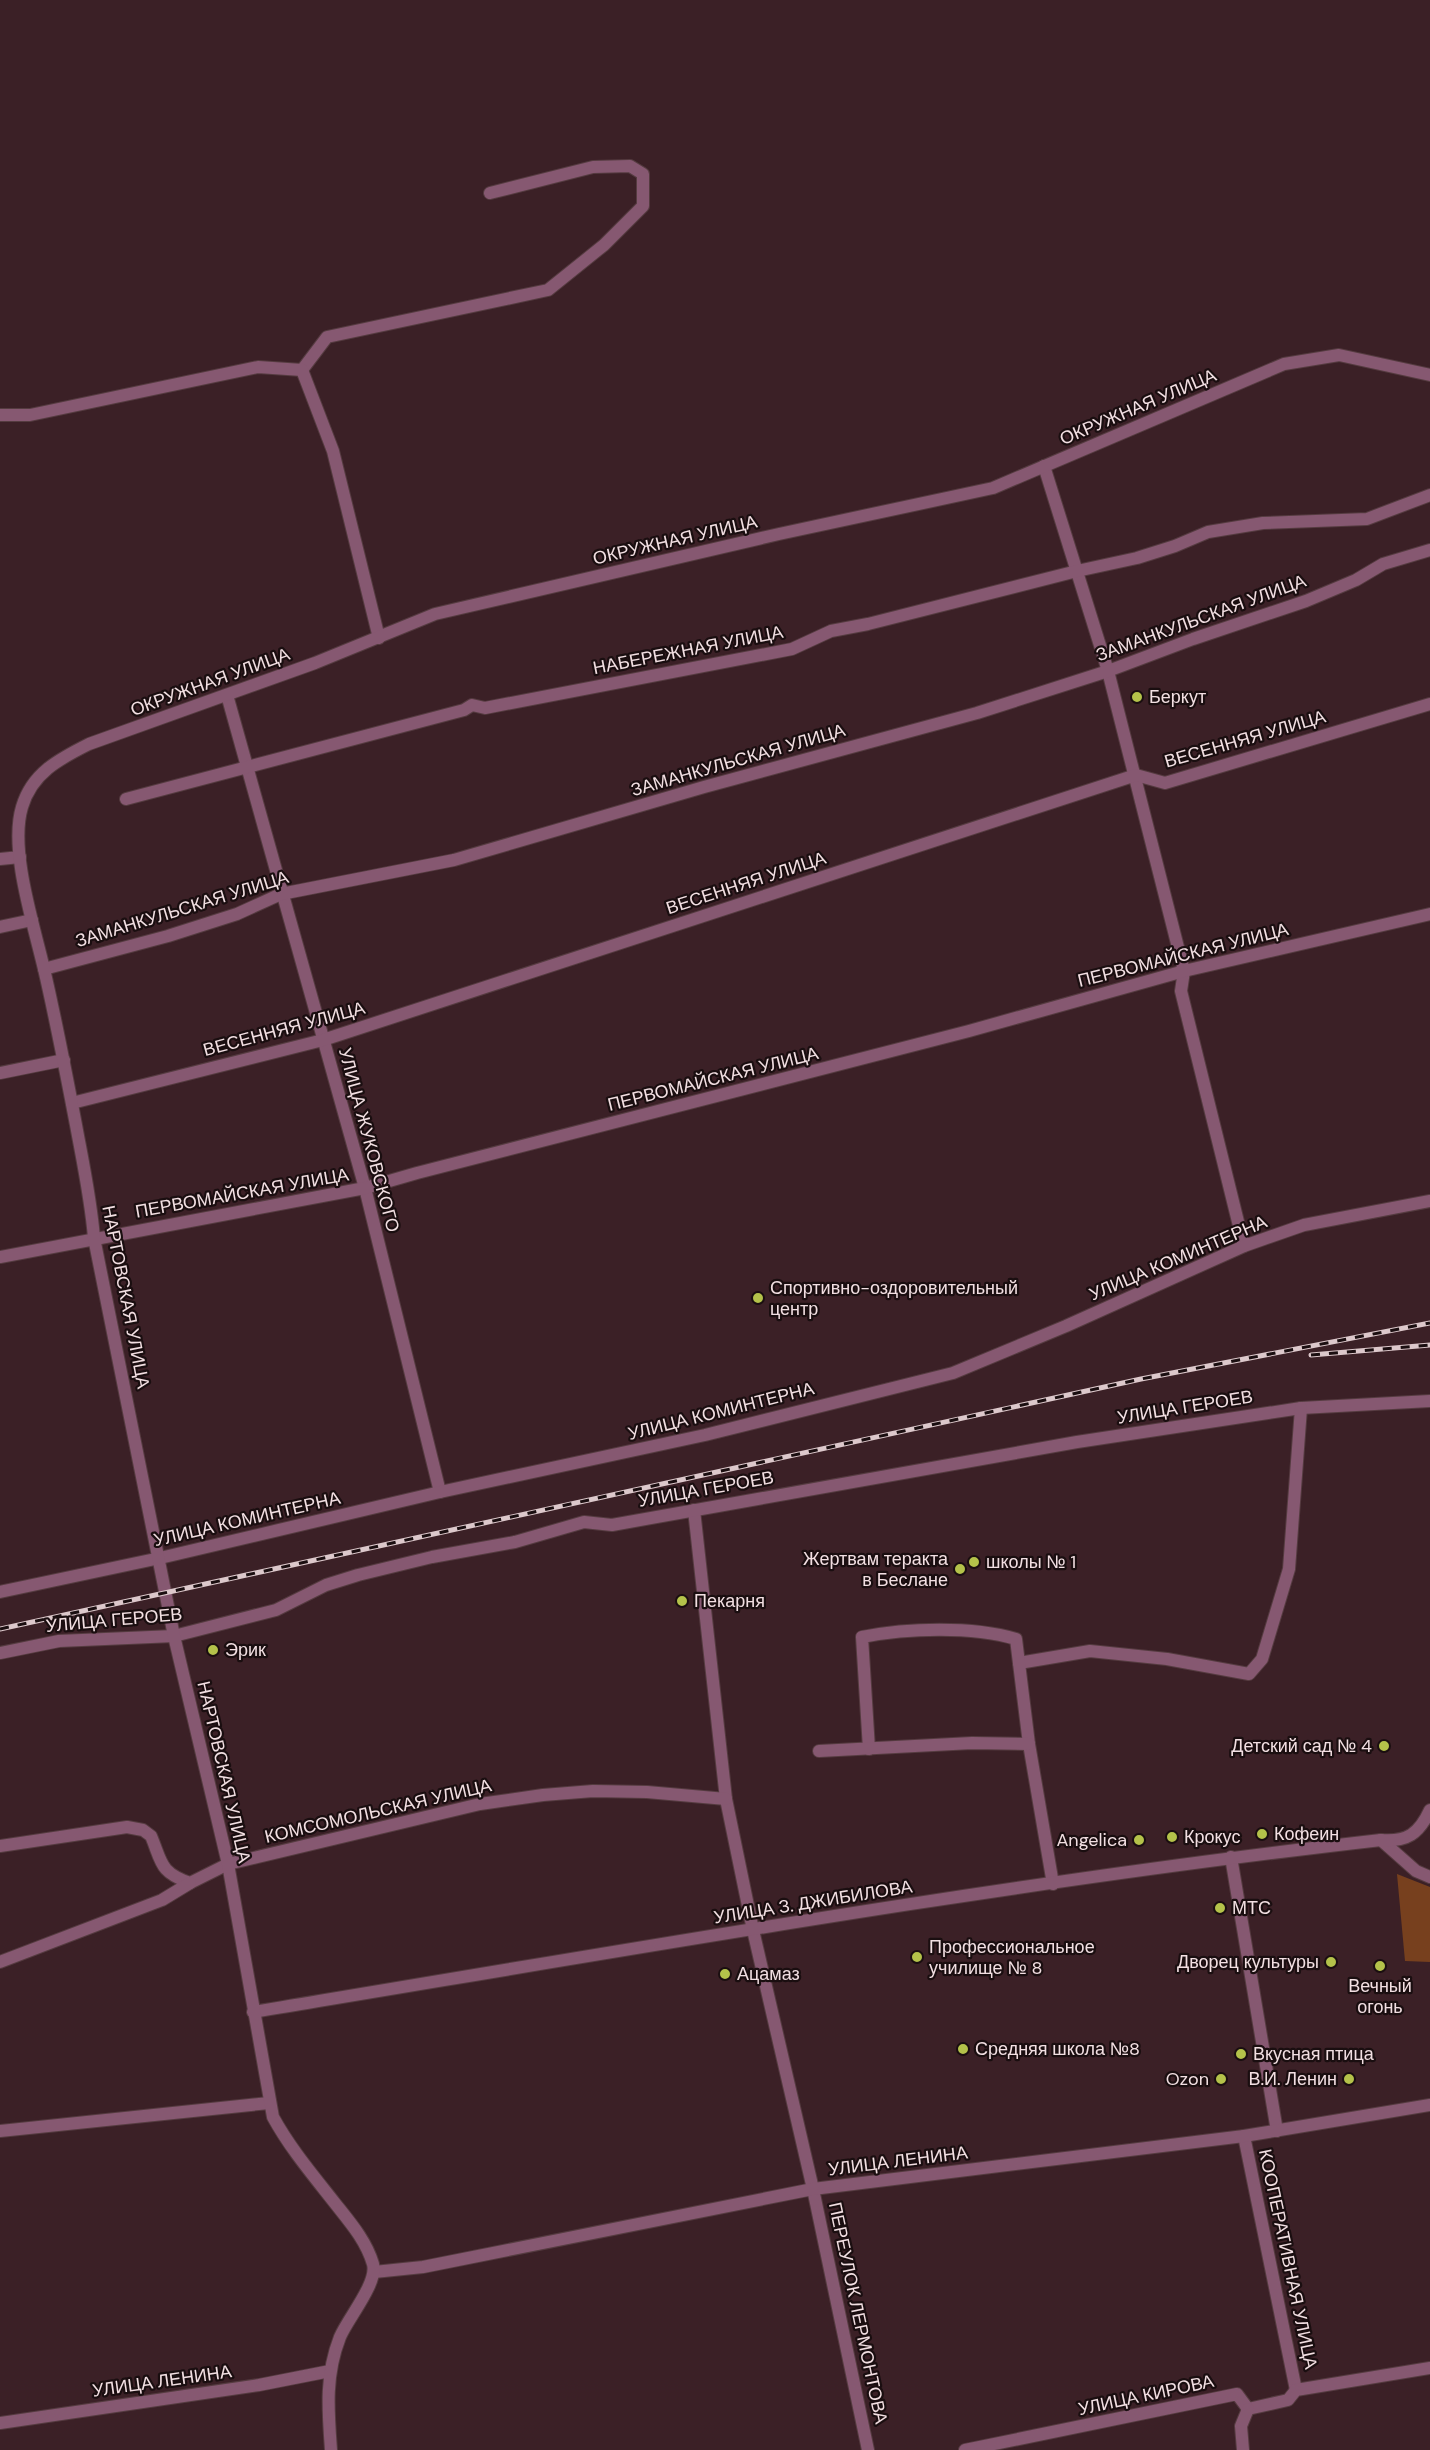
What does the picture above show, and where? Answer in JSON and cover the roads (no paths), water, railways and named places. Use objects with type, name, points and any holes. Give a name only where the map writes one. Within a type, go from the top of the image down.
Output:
[{"type":"street","points":[[302,370],[327,337],[548,290],[604,245],[644,206],[643,174],[630,166],[593,167],[489,193]]},
{"type":"street","name":"ОКРУЖНАЯ УЛИЦА","points":[[20,857],[21,809],[27,793],[41,772],[63,757],[89,744],[379,638],[435,614],[779,534],[993,488],[1284,364],[1339,355],[1430,375]]},
{"type":"street","points":[[0,415],[30,415],[258,367],[302,370]]},
{"type":"street","points":[[302,370],[333,451],[379,638]]},
{"type":"street","points":[[1044,466],[1108,671],[1136,775],[1184,971],[1181,991],[1244,1246]]},
{"type":"street","name":"НАБЕРЕЖНАЯ УЛИЦА","points":[[126,800],[464,710],[472,705],[485,708],[792,649],[831,631],[1137,558],[1208,532],[1263,523],[1367,519],[1430,495]]},
{"type":"street","name":"ЗАМАНКУЛЬСКАЯ УЛИЦА","points":[[44,969],[168,936],[237,914],[281,894],[454,860],[693,790],[977,713],[1108,671],[1193,639],[1306,601],[1356,580],[1383,564],[1430,550]]},
{"type":"street","name":"УЛИЦА ЖУКОВСКОГО","points":[[227,695],[365,1188],[440,1492]]},
{"type":"street","name":"ВЕСЕННЯЯ УЛИЦА","points":[[72,1103],[323,1040],[1136,775],[1165,783],[1430,704]]},
{"type":"street","points":[[0,859],[20,857]]},
{"type":"street","name":"НАРТОВСКАЯ УЛИЦА","points":[[20,857],[72,1103],[92,1210],[94,1238],[174,1636],[228,1864],[269,2103],[281,2133],[359,2234],[369,2253],[374,2272]]},
{"type":"street","name":"ПЕРВОМАЙСКАЯ УЛИЦА","points":[[0,1257],[365,1188],[969,1031],[1184,971],[1430,914]]},
{"type":"street","points":[[0,927],[32,920]]},
{"type":"street","points":[[0,1073],[63,1060]]},
{"type":"street","name":"УЛИЦА КОМИНТЕРНА","points":[[0,1592],[160,1558],[440,1492],[705,1435],[953,1373],[1066,1326],[1244,1246],[1305,1225],[1430,1201]]},
{"type":"street","name":"УЛИЦА ГЕРОЕВ","points":[[0,1653],[59,1641],[174,1636],[276,1610],[326,1585],[421,1560],[515,1542],[584,1522],[612,1524],[1077,1442],[1301,1408],[1430,1401]]},
{"type":"street","points":[[1019,1663],[1090,1651],[1167,1659],[1249,1674],[1263,1659],[1289,1569],[1301,1408]]},
{"type":"street","name":"ПЕРЕУЛОК ЛЕРМОНТОВА","points":[[694,1510],[726,1799],[868,2450]]},
{"type":"street","points":[[868,1749],[862,1637],[894,1631],[976,1632],[1005,1635],[1016,1639],[1029,1744],[1053,1884]]},
{"type":"street","points":[[819,1751],[972,1743],[1029,1744]]},
{"type":"street","name":"КОМСОМОЛЬСКАЯ УЛИЦА","points":[[0,1962],[162,1900],[189,1882],[228,1864],[480,1804],[543,1794],[593,1791],[726,1799]]},
{"type":"street","name":"УЛИЦА З. ДЖИБИЛОВА","points":[[253,2012],[753,1930],[1231,1857],[1381,1840],[1400,1842],[1423,1826],[1430,1810]]},
{"type":"street","points":[[0,1846],[112,1829],[136,1828],[150,1836],[165,1871],[189,1882]]},
{"type":"street","points":[[1381,1840],[1416,1871],[1430,1877]]},
{"type":"street","name":"КООПЕРАТИВНАЯ УЛИЦА","points":[[1231,1857],[1277,2131]]},
{"type":"street","points":[[0,2131],[269,2103]]},
{"type":"street","name":"УЛИЦА ЛЕНИНА","points":[[374,2272],[423,2266],[813,2190],[1244,2136],[1430,2105]]},
{"type":"street","name":"КООПЕРАТИВНАЯ УЛИЦА","points":[[1244,2136],[1296,2390]]},
{"type":"street","points":[[331,2450],[327,2399],[330,2371],[342,2334],[370,2284],[374,2272]]},
{"type":"street","points":[[1243,2450],[1241,2426],[1248,2409],[1288,2400],[1296,2390],[1430,2368]]},
{"type":"street","name":"УЛИЦА ЛЕНИНА","points":[[0,2423],[259,2385],[330,2371]]},
{"type":"street","name":"УЛИЦА КИРОВА","points":[[965,2450],[1237,2394],[1248,2409]]},
{"type":"railway","points":[[0,1629],[1141,1379],[1430,1323]]},
{"type":"railway","points":[[1311,1355],[1430,1345]]},
{"type":"place","name":"Беркут","points":[[1137,697]]},
{"type":"place","name":"Спортивно-оздоровительный центр","points":[[758,1298]]},
{"type":"place","name":"школы № 1","points":[[974,1562]]},
{"type":"place","name":"Жертвам теракта в Беслане","points":[[960,1569]]},
{"type":"place","name":"Пекарня","points":[[682,1601]]},
{"type":"place","name":"Эрик","points":[[213,1650]]},
{"type":"place","name":"Детский сад № 4","points":[[1384,1746]]},
{"type":"place","name":"Кофеин","points":[[1262,1834]]},
{"type":"place","name":"Крокус","points":[[1172,1837]]},
{"type":"place","name":"Angelica","points":[[1139,1840]]},
{"type":"place","name":"МТС","points":[[1220,1908]]},
{"type":"place","name":"Профессиональное училище № 8","points":[[917,1957]]},
{"type":"place","name":"Дворец культуры","points":[[1331,1962]]},
{"type":"place","name":"Вечный огонь","points":[[1380,1966]]},
{"type":"place","name":"Ацамаз","points":[[725,1974]]},
{"type":"place","name":"Средняя школа №8","points":[[963,2049]]},
{"type":"place","name":"Вкусная птица","points":[[1241,2054]]},
{"type":"place","name":"Ozon","points":[[1221,2079]]},
{"type":"place","name":"В.И. Ленин","points":[[1349,2079]]}]
